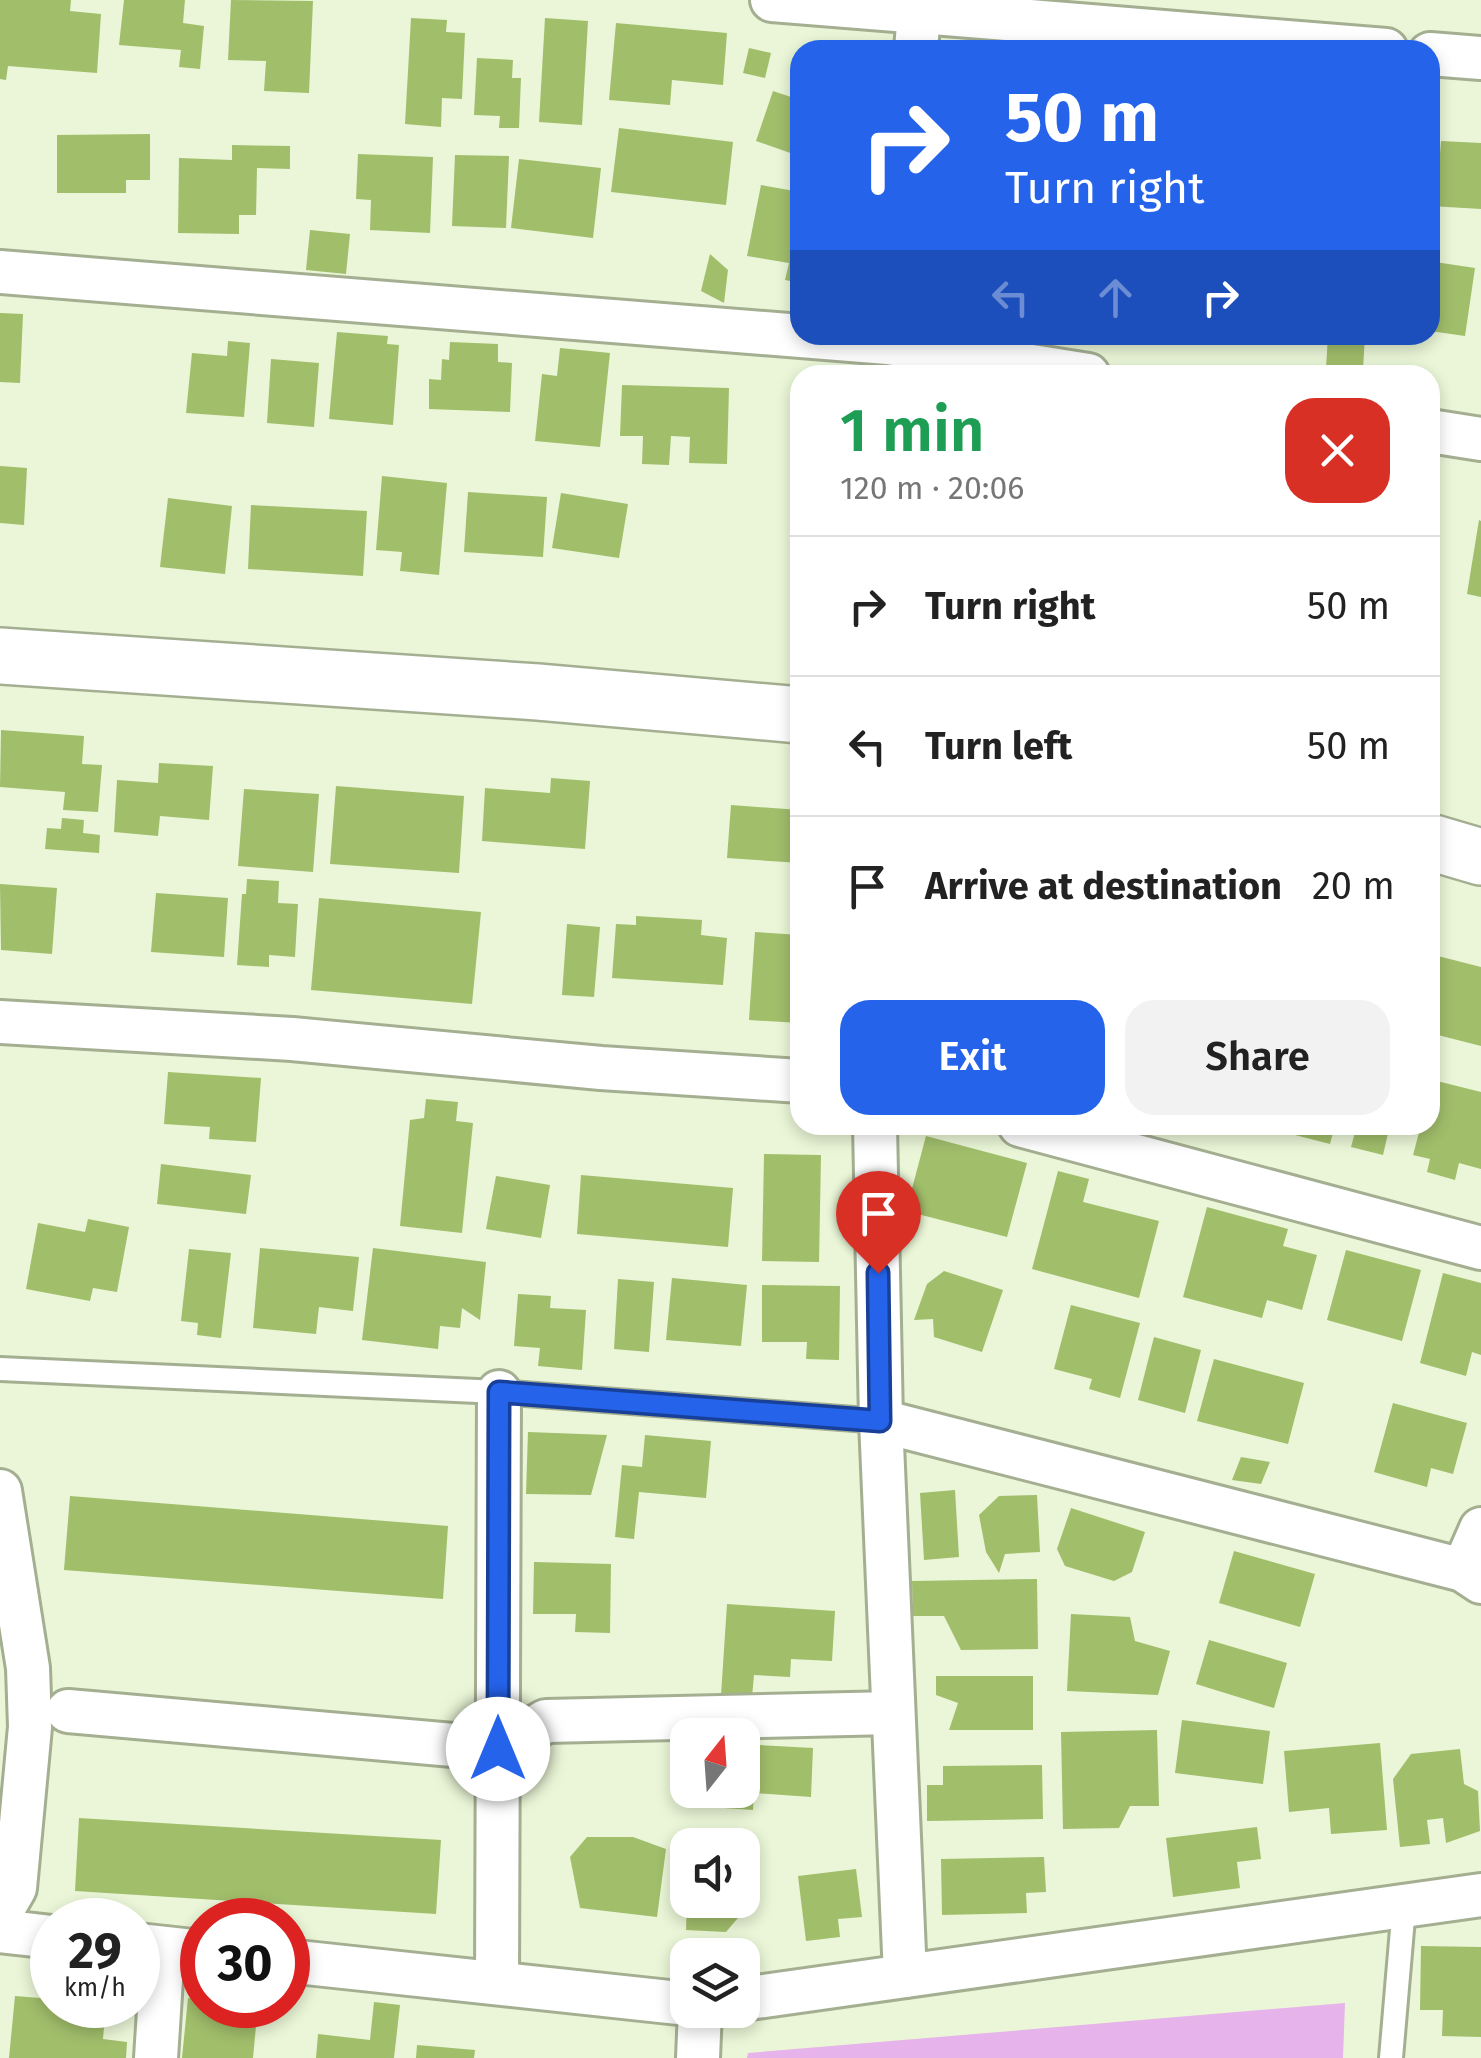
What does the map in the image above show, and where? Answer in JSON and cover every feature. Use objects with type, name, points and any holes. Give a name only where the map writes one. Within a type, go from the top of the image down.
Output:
[{"type":"street","points":[[772,0],[919,20],[1230,40]]},
{"type":"street","points":[[1440,55],[1481,58]]},
{"type":"street","points":[[0,272],[790,342]]},
{"type":"street","points":[[820,345],[1004,365]]},
{"type":"street","points":[[1440,432],[1481,439]]},
{"type":"street","points":[[0,656],[790,713]]},
{"type":"street","points":[[1440,845],[1481,857]]},
{"type":"street","points":[[0,1022],[292,1040],[790,1081]]},
{"type":"street","points":[[875,1135],[880,1421],[905,1976]]},
{"type":"street","points":[[1057,1135],[1481,1248]]},
{"type":"street","points":[[497,1982],[499,1392]]},
{"type":"street","points":[[880,1421],[1472,1576],[1481,1529]]},
{"type":"street","points":[[0,1491],[28,1668],[30,1727],[15,1888],[0,1914]]},
{"type":"street","points":[[68,1711],[498,1749],[546,1721],[893,1713]]},
{"type":"street","points":[[760,1996],[1481,1895]]},
{"type":"street","points":[[0,1930],[30,1933]]},
{"type":"street","points":[[156,2058],[168,1948]]},
{"type":"street","points":[[310,1962],[670,2002]]},
{"type":"street","points":[[698,2058],[699,2028]]},
{"type":"lane","points":[[0,1369],[499,1392],[880,1421]]},
{"type":"lane","points":[[1391,2058],[1404,1906]]},
{"type":"shaded area","points":[[1345,2003],[1343,2058],[747,2058],[748,2053]]},
{"type":"building","points":[[0,0],[71,0],[70,11],[101,14],[97,73],[8,66],[6,80],[0,79]]},
{"type":"building","points":[[124,0],[185,0],[183,23],[204,26],[200,69],[179,67],[181,50],[119,45]]},
{"type":"building","points":[[231,0],[313,1],[309,93],[264,91],[266,61],[228,60]]},
{"type":"building","points":[[411,18],[447,20],[446,32],[465,33],[462,99],[442,98],[441,127],[405,124]]},
{"type":"building","points":[[545,18],[588,21],[582,125],[539,122]]},
{"type":"building","points":[[616,23],[727,33],[723,85],[672,80],[670,105],[609,100]]},
{"type":"building","points":[[749,48],[771,53],[765,78],[743,73]]},
{"type":"building","points":[[477,58],[513,60],[512,78],[521,78],[519,128],[499,128],[500,116],[474,115]]},
{"type":"building","points":[[773,91],[790,97],[790,153],[756,141]]},
{"type":"building","points":[[619,128],[733,142],[726,205],[611,192]]},
{"type":"building","points":[[150,134],[150,180],[126,180],[126,193],[57,193],[57,135]]},
{"type":"building","points":[[1441,141],[1481,143],[1481,209],[1440,207]]},
{"type":"building","points":[[232,145],[290,146],[290,169],[257,168],[256,215],[239,215],[239,234],[178,233],[179,158],[232,160]]},
{"type":"building","points":[[358,154],[433,157],[430,233],[370,230],[371,200],[356,199]]},
{"type":"building","points":[[455,155],[509,156],[506,228],[452,226]]},
{"type":"building","points":[[519,159],[601,168],[593,238],[511,228]]},
{"type":"building","points":[[761,185],[790,190],[790,281],[785,280],[789,263],[747,256]]},
{"type":"building","points":[[310,230],[350,234],[346,274],[306,270]]},
{"type":"building","points":[[710,254],[728,270],[724,303],[701,291]]},
{"type":"building","points":[[1440,263],[1475,268],[1465,336],[1440,332]]},
{"type":"building","points":[[0,313],[23,314],[20,383],[0,382]]},
{"type":"building","points":[[337,332],[388,336],[387,344],[399,345],[393,425],[329,419]]},
{"type":"building","points":[[228,341],[250,343],[244,417],[186,413],[192,353],[227,356]]},
{"type":"building","points":[[450,342],[498,344],[498,362],[512,363],[510,412],[429,409],[429,379],[441,380],[442,359],[449,360]]},
{"type":"building","points":[[1327,345],[1364,345],[1363,365],[1326,365]]},
{"type":"building","points":[[560,348],[610,353],[600,447],[535,441],[542,374],[557,376]]},
{"type":"building","points":[[271,359],[319,363],[314,427],[267,423]]},
{"type":"building","points":[[622,385],[729,388],[727,464],[689,463],[690,437],[671,436],[669,465],[642,464],[643,436],[620,436]]},
{"type":"building","points":[[0,466],[27,468],[24,525],[0,523]]},
{"type":"building","points":[[382,476],[447,483],[439,575],[400,571],[402,552],[376,550]]},
{"type":"building","points":[[468,492],[547,497],[543,557],[464,552]]},
{"type":"building","points":[[561,493],[628,504],[619,558],[552,548]]},
{"type":"building","points":[[168,498],[232,506],[225,574],[160,567]]},
{"type":"building","points":[[251,505],[367,511],[363,576],[248,569]]},
{"type":"building","points":[[1481,521],[1481,597],[1467,594]]},
{"type":"building","points":[[1,730],[84,736],[82,764],[102,765],[98,812],[63,810],[65,792],[0,787]]},
{"type":"building","points":[[159,763],[213,766],[209,820],[160,816],[158,836],[114,832],[117,780],[158,783]]},
{"type":"building","points":[[551,778],[590,781],[585,849],[482,841],[485,788],[550,793]]},
{"type":"building","points":[[336,786],[464,796],[459,873],[330,864]]},
{"type":"building","points":[[244,789],[319,794],[313,872],[238,866]]},
{"type":"building","points":[[731,805],[790,809],[790,862],[727,858]]},
{"type":"building","points":[[62,818],[84,820],[83,833],[100,835],[99,853],[45,849],[47,828],[61,829]]},
{"type":"building","points":[[247,879],[279,881],[278,903],[298,904],[295,957],[269,955],[269,967],[237,965],[242,894],[246,894]]},
{"type":"building","points":[[0,884],[57,888],[52,954],[1,950]]},
{"type":"building","points":[[156,893],[228,898],[224,957],[151,952]]},
{"type":"building","points":[[319,898],[481,912],[472,1004],[311,990]]},
{"type":"building","points":[[636,916],[702,920],[701,935],[727,938],[723,985],[612,978],[616,924],[636,925]]},
{"type":"building","points":[[567,924],[600,927],[594,997],[562,995]]},
{"type":"building","points":[[755,932],[790,934],[790,1022],[749,1020]]},
{"type":"building","points":[[1440,957],[1481,967],[1481,1046],[1440,1036]]},
{"type":"building","points":[[168,1072],[261,1078],[256,1142],[209,1139],[210,1127],[164,1124]]},
{"type":"building","points":[[1440,1082],[1481,1092],[1481,1169],[1459,1163],[1455,1180],[1427,1172],[1430,1159],[1413,1155],[1418,1135],[1440,1135]]},
{"type":"building","points":[[426,1099],[458,1102],[456,1121],[473,1123],[462,1233],[400,1226],[410,1120],[424,1118]]},
{"type":"building","points":[[1295,1135],[1332,1135],[1330,1144]]},
{"type":"building","points":[[1354,1135],[1388,1135],[1383,1155],[1351,1147]]},
{"type":"building","points":[[926,1136],[1027,1163],[1007,1237],[906,1211]]},
{"type":"building","points":[[764,1154],[821,1155],[819,1262],[762,1261]]},
{"type":"building","points":[[161,1164],[251,1175],[246,1214],[157,1204]]},
{"type":"building","points":[[1058,1171],[1089,1179],[1083,1202],[1159,1221],[1139,1298],[1032,1269]]},
{"type":"building","points":[[581,1175],[733,1188],[728,1247],[577,1234]]},
{"type":"building","points":[[496,1176],[550,1185],[541,1238],[486,1229]]},
{"type":"building","points":[[1207,1207],[1288,1229],[1283,1246],[1317,1255],[1302,1310],[1267,1300],[1262,1318],[1183,1297]]},
{"type":"building","points":[[88,1219],[129,1227],[117,1292],[93,1288],[90,1301],[26,1289],[38,1223],[85,1232]]},
{"type":"building","points":[[260,1248],[359,1257],[353,1311],[319,1307],[316,1334],[253,1328]]},
{"type":"building","points":[[373,1248],[486,1262],[480,1320],[462,1308],[460,1328],[440,1326],[438,1349],[362,1340]]},
{"type":"building","points":[[189,1249],[231,1253],[221,1338],[197,1335],[198,1323],[181,1321]]},
{"type":"building","points":[[1346,1250],[1421,1270],[1402,1341],[1327,1320]]},
{"type":"building","points":[[944,1271],[1003,1290],[982,1352],[934,1337],[933,1319],[914,1320],[927,1284]]},
{"type":"building","points":[[1443,1273],[1481,1283],[1481,1355],[1472,1352],[1466,1376],[1420,1363]]},
{"type":"building","points":[[672,1278],[747,1285],[741,1346],[666,1340]]},
{"type":"building","points":[[618,1279],[654,1282],[649,1352],[614,1349]]},
{"type":"building","points":[[762,1285],[840,1286],[839,1360],[806,1359],[807,1342],[762,1342]]},
{"type":"building","points":[[518,1294],[551,1296],[550,1308],[586,1310],[582,1370],[538,1366],[540,1348],[514,1346]]},
{"type":"building","points":[[1071,1305],[1140,1323],[1120,1398],[1089,1389],[1092,1379],[1054,1369]]},
{"type":"building","points":[[1154,1337],[1201,1350],[1185,1413],[1138,1400]]},
{"type":"building","points":[[1214,1359],[1304,1383],[1288,1444],[1197,1421]]},
{"type":"building","points":[[1393,1403],[1467,1423],[1453,1474],[1431,1468],[1427,1487],[1374,1472]]},
{"type":"building","points":[[528,1432],[607,1435],[591,1495],[526,1494]]},
{"type":"building","points":[[645,1435],[711,1441],[706,1498],[639,1492],[634,1539],[615,1537],[622,1465],[642,1467]]},
{"type":"building","points":[[1241,1457],[1270,1462],[1261,1484],[1232,1480]]},
{"type":"building","points":[[955,1490],[959,1557],[924,1560],[920,1493]]},
{"type":"building","points":[[1037,1495],[1040,1552],[1005,1554],[999,1573],[986,1552],[979,1515],[999,1496]]},
{"type":"building","points":[[70,1496],[448,1526],[443,1599],[64,1570]]},
{"type":"building","points":[[1071,1508],[1145,1532],[1132,1572],[1114,1581],[1065,1566],[1057,1549]]},
{"type":"building","points":[[1234,1551],[1315,1574],[1300,1627],[1219,1603]]},
{"type":"building","points":[[534,1562],[611,1564],[610,1633],[575,1632],[576,1614],[533,1614]]},
{"type":"building","points":[[1037,1579],[1038,1649],[961,1650],[944,1616],[913,1616],[912,1581]]},
{"type":"building","points":[[727,1604],[835,1611],[832,1661],[791,1659],[790,1677],[754,1675],[752,1697],[721,1695]]},
{"type":"building","points":[[1071,1614],[1130,1617],[1135,1641],[1170,1651],[1158,1695],[1067,1691]]},
{"type":"building","points":[[1209,1640],[1287,1663],[1274,1708],[1196,1684]]},
{"type":"building","points":[[936,1676],[1033,1676],[1033,1730],[949,1730],[958,1703],[936,1695]]},
{"type":"building","points":[[1182,1720],[1270,1731],[1263,1784],[1175,1773]]},
{"type":"building","points":[[1157,1730],[1159,1806],[1130,1806],[1119,1828],[1063,1829],[1061,1732]]},
{"type":"building","points":[[1380,1743],[1387,1830],[1331,1834],[1329,1808],[1289,1812],[1284,1751]]},
{"type":"building","points":[[760,1745],[813,1748],[811,1797],[760,1793]]},
{"type":"building","points":[[1460,1749],[1464,1784],[1478,1791],[1480,1831],[1446,1843],[1443,1818],[1427,1820],[1430,1844],[1400,1847],[1393,1779],[1411,1754]]},
{"type":"building","points":[[1042,1765],[1043,1819],[927,1821],[927,1785],[943,1785],[943,1766]]},
{"type":"building","points":[[79,1818],[441,1840],[436,1914],[310,1906],[310,1898],[185,1898],[75,1891]]},
{"type":"building","points":[[1257,1827],[1261,1859],[1237,1862],[1240,1888],[1173,1897],[1166,1838]]},
{"type":"building","points":[[587,1837],[633,1837],[666,1849],[657,1917],[580,1908],[570,1857]]},
{"type":"building","points":[[1044,1857],[1046,1892],[1026,1893],[1027,1913],[942,1915],[941,1859]]},
{"type":"building","points":[[856,1869],[862,1917],[838,1919],[840,1937],[806,1941],[798,1876]]},
{"type":"building","points":[[686,1918],[738,1918],[726,1932],[686,1930]]},
{"type":"building","points":[[1421,1946],[1481,1947],[1481,2037],[1442,2036],[1443,2010],[1420,2010]]},
{"type":"building","points":[[15,1996],[30,1997],[30,2028],[104,2028],[103,2039],[127,2042],[126,2058],[9,2058]]},
{"type":"building","points":[[374,2002],[400,2005],[394,2058],[316,2058],[318,2034],[370,2040]]},
{"type":"building","points":[[185,2028],[256,2028],[253,2058],[182,2058]]},
{"type":"building","points":[[417,2045],[475,2050],[474,2058],[416,2058]]},
{"type":"route","points":[[498,1749],[499,1392],[880,1421],[878,1273]]}]
